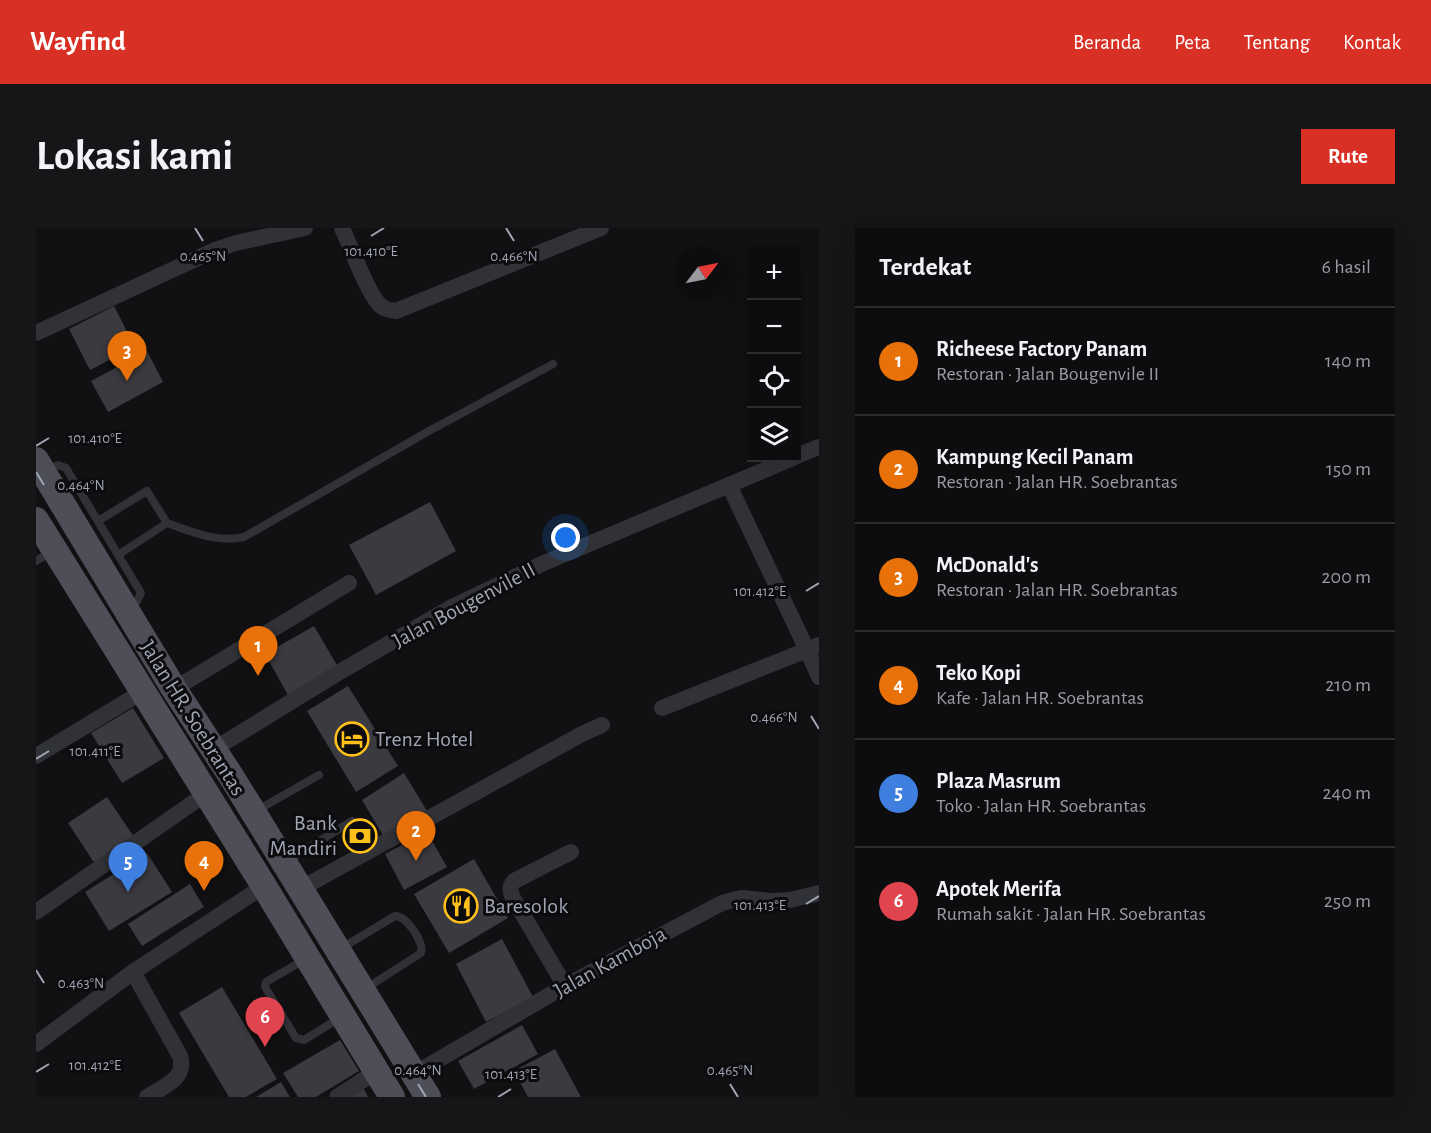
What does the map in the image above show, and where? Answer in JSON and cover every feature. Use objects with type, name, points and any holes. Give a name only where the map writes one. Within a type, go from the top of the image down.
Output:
[{"type":"main road","name":"Jalan HR. Soebrantas","points":[[40,466],[174,689],[214,749],[428,1097]]},
{"type":"main road","name":"Jalan HR. Soebrantas","points":[[36,520],[45,555],[142,692],[207,793],[392,1097]]},
{"type":"street","points":[[36,333],[215,250],[236,243],[305,228]]},
{"type":"street","points":[[342,228],[379,304],[386,309],[396,311],[601,228]]},
{"type":"street","name":"Jalan Bougenvile II","points":[[801,454],[819,447]]},
{"type":"street","name":"Jalan Bougenvile II","points":[[214,749],[343,670],[462,602],[544,563],[783,462]]},
{"type":"street","points":[[729,485],[813,647],[819,677]]},
{"type":"street","points":[[174,689],[349,583]]},
{"type":"street","points":[[662,708],[813,647]]},
{"type":"street","points":[[36,756],[142,692]]},
{"type":"street","points":[[300,889],[602,725]]},
{"type":"street","points":[[36,912],[207,793]]},
{"type":"street","points":[[564,986],[510,892],[514,881],[571,852]]},
{"type":"street","points":[[36,1044],[133,972],[264,886]]},
{"type":"street","name":"Jalan Kamboja","points":[[414,1074],[564,986],[722,903],[741,898],[790,900],[819,893]]},
{"type":"street","points":[[133,972],[183,1064],[176,1078],[147,1097]]},
{"type":"street","points":[[337,1097],[377,1071]]},
{"type":"lane","points":[[98,521],[147,491],[167,523],[212,537],[226,539],[244,537],[553,364]]},
{"type":"lane","points":[[40,466],[58,465],[66,468],[98,521],[141,593],[137,601],[126,609]]},
{"type":"lane","points":[[118,555],[167,523]]},
{"type":"lane","points":[[253,813],[319,775]]},
{"type":"lane","points":[[284,863],[352,820]]},
{"type":"lane","points":[[337,951],[395,916],[405,919],[422,945],[421,953],[362,991]]},
{"type":"lane","points":[[307,958],[266,982],[265,987],[296,1038],[304,1040],[343,1016]]},
{"type":"building","points":[[114,306],[135,347],[90,370],[69,329]]},
{"type":"building","points":[[147,351],[163,382],[108,412],[91,381]]},
{"type":"building","points":[[430,502],[456,551],[376,595],[349,545]]},
{"type":"building","points":[[314,626],[338,667],[288,695],[265,654]]},
{"type":"building","name":"Trenz Hotel","points":[[348,686],[398,766],[356,792],[307,711]]},
{"type":"building","points":[[133,708],[164,758],[122,783],[91,733]]},
{"type":"building","points":[[404,773],[427,811],[384,837],[362,800]]},
{"type":"building","points":[[107,797],[134,837],[95,864],[68,823]]},
{"type":"building","points":[[427,832],[447,867],[404,890],[385,854]]},
{"type":"building","points":[[147,853],[172,892],[109,931],[85,892]]},
{"type":"building","name":"Baresolok","points":[[474,859],[508,918],[449,953],[414,894]]},
{"type":"building","points":[[190,884],[204,907],[142,946],[128,924]]},
{"type":"building","points":[[502,939],[533,997],[486,1022],[456,964]]},
{"type":"building","points":[[222,987],[277,1079],[246,1097],[229,1097],[179,1013]]},
{"type":"building","points":[[522,1025],[538,1054],[474,1089],[458,1061]]},
{"type":"building","points":[[340,1040],[359,1071],[316,1097],[298,1097],[283,1073]]},
{"type":"building","points":[[555,1049],[581,1097],[528,1097],[514,1071]]},
{"type":"building","points":[[281,1082],[290,1097],[256,1097]]},
{"type":"building","points":[[364,1089],[368,1097],[349,1097]]},
{"type":"place","name":"McDonald's","points":[[127,381]]},
{"type":"place","name":"Richeese Factory Panam","points":[[258,676]]},
{"type":"place","name":"Trenz Hotel","points":[[352,739]]},
{"type":"place","name":"Bank Mandiri","points":[[360,836]]},
{"type":"place","name":"Kampung Kecil Panam","points":[[416,861]]},
{"type":"place","name":"Teko Kopi","points":[[204,891]]},
{"type":"place","name":"Plaza Masrum","points":[[128,892]]},
{"type":"place","name":"Baresolok","points":[[461,906]]},
{"type":"place","name":"Apotek Merifa","points":[[265,1047]]}]
